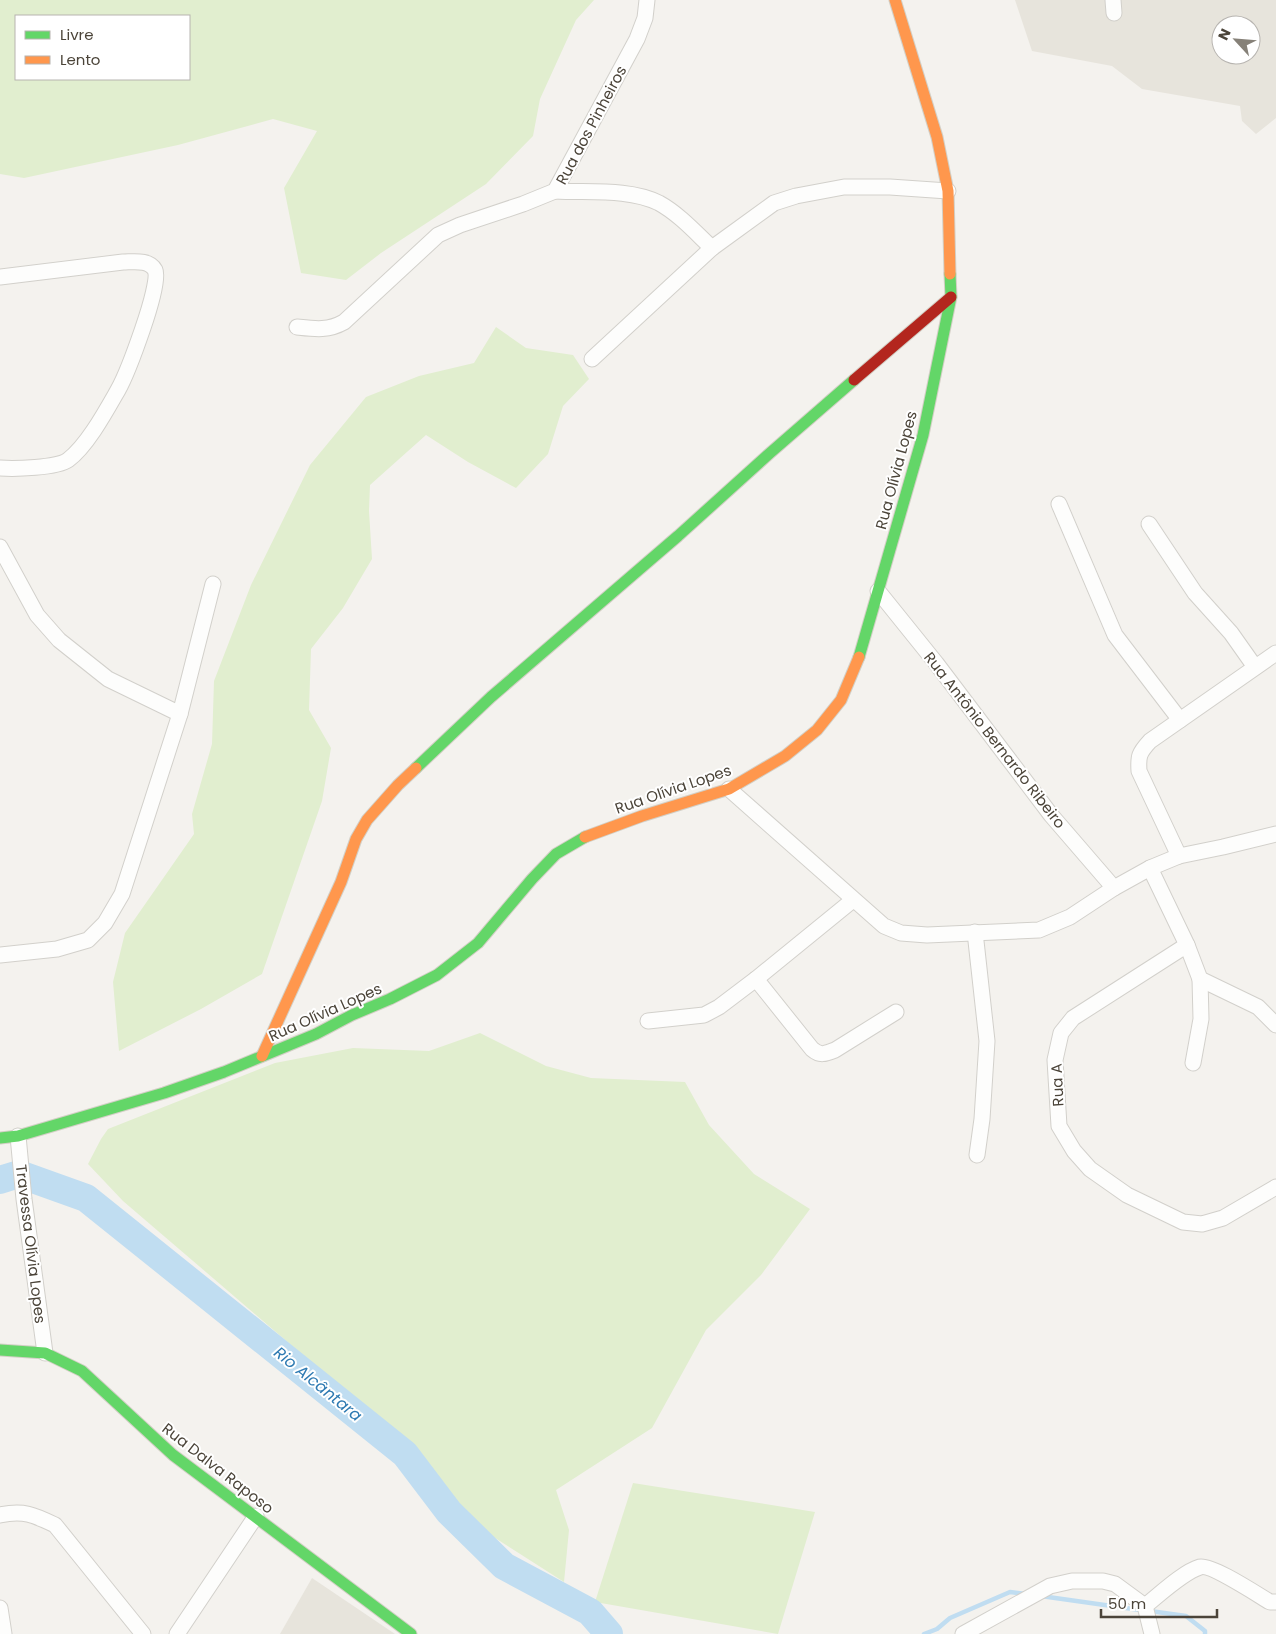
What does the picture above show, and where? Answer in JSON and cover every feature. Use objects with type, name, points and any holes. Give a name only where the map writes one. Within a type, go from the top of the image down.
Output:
[{"type":"street","name":"Rua dos Pinheiros","points":[[297,327],[323,330],[334,328],[344,322],[438,235],[460,225],[555,192],[637,39],[645,18],[647,0]]},
{"type":"street","name":"Rua Olívia Lopes","points":[[0,1138],[18,1136],[164,1093],[224,1072],[316,1034],[437,975],[478,944],[532,879],[556,854],[590,834],[729,789],[785,756],[817,730],[841,700],[858,660],[923,435],[950,297],[948,191],[937,137],[896,0]]},
{"type":"street","points":[[592,359],[712,248],[774,203],[796,196],[844,186],[948,191]]},
{"type":"street","points":[[555,192],[622,194],[658,203],[672,212],[712,248]]},
{"type":"street","points":[[0,277],[123,262],[142,262],[155,270],[156,278],[143,328],[120,388],[83,447],[66,462],[42,467],[0,468]]},
{"type":"street","points":[[262,1056],[341,882],[356,839],[367,820],[398,786],[492,698],[950,297]]},
{"type":"street","points":[[1059,504],[1115,635],[1180,720]]},
{"type":"street","points":[[1149,524],[1195,593],[1231,633],[1255,667]]},
{"type":"street","points":[[0,548],[37,615],[59,640],[108,679],[180,714]]},
{"type":"street","points":[[0,955],[57,949],[88,940],[105,923],[122,894],[180,714],[213,584]]},
{"type":"street","name":"Rua Antônio Bernardo Ribeiro","points":[[878,591],[936,663],[1051,815],[1114,888]]},
{"type":"street","points":[[1179,856],[1139,772],[1138,759],[1142,750],[1150,741],[1276,652]]},
{"type":"street","points":[[729,789],[884,926],[901,933],[927,935],[1039,930],[1070,917],[1114,888],[1150,868],[1179,856],[1223,848],[1276,834]]},
{"type":"street","points":[[1150,868],[1187,945],[1200,979],[1201,1019],[1194,1064]]},
{"type":"street","points":[[648,1022],[704,1016],[756,979],[853,900]]},
{"type":"street","points":[[976,932],[987,1041],[982,1119],[977,1155]]},
{"type":"street","name":"Rua A","points":[[1187,945],[1073,1018],[1061,1033],[1055,1060],[1060,1126],[1074,1151],[1090,1169],[1126,1195],[1183,1222],[1202,1224],[1223,1218],[1276,1187]]},
{"type":"street","points":[[756,979],[818,1054],[825,1054],[835,1050],[896,1012]]},
{"type":"street","points":[[1200,979],[1258,1007],[1276,1025]]},
{"type":"street","name":"Travessa Olívia Lopes","points":[[18,1136],[24,1199],[45,1353]]},
{"type":"street","name":"Rua Dalva Raposo","points":[[0,1350],[45,1353],[82,1372],[173,1455],[411,1634]]},
{"type":"street","points":[[0,1516],[16,1512],[37,1516],[55,1525],[106,1585],[143,1634]]},
{"type":"street","points":[[176,1634],[256,1516]]},
{"type":"street","points":[[1145,1606],[1179,1579],[1201,1567],[1213,1569],[1270,1602],[1276,1602]]},
{"type":"street","points":[[962,1634],[1050,1586],[1072,1581],[1103,1581],[1115,1584],[1145,1606],[1152,1634]]},
{"type":"street","points":[[0,1608],[4,1634]]},
{"type":"shaded area","points":[[1015,0],[1276,0],[1276,118],[1256,134],[1242,121],[1240,106],[1142,89],[1112,66],[1032,51]]},
{"type":"shaded area","points":[[312,1578],[395,1634],[280,1634]]},
{"type":"green space","points":[[0,0],[594,0],[576,20],[540,99],[533,136],[486,184],[381,253],[346,280],[301,273],[284,188],[317,131],[273,119],[178,145],[24,178],[0,174]]},
{"type":"green space","points":[[496,327],[526,348],[573,355],[589,379],[563,406],[548,454],[516,488],[468,462],[426,435],[370,485],[369,511],[372,559],[343,608],[311,649],[309,710],[331,748],[322,801],[262,974],[201,1009],[119,1051],[113,982],[125,933],[194,834],[192,814],[212,744],[214,681],[251,585],[310,465],[366,397],[419,376],[474,363]]},
{"type":"green space","points":[[480,1033],[546,1066],[591,1078],[685,1082],[709,1125],[754,1174],[810,1209],[761,1275],[706,1330],[652,1428],[556,1490],[569,1530],[564,1582],[481,1529],[409,1446],[123,1201],[88,1164],[108,1129],[275,1063],[353,1048],[429,1051]]},
{"type":"green space","points":[[633,1483],[815,1512],[778,1634],[595,1602]]},
{"type":"waterway","name":"Rio Alcântara","points":[[0,1180],[19,1174],[86,1198],[405,1454],[449,1512],[504,1566],[590,1612],[609,1634]]},
{"type":"waterway","points":[[924,1634],[937,1629],[950,1618],[1010,1592],[1026,1594]]},
{"type":"waterway","points":[[1041,1596],[1140,1610]]},
{"type":"waterway","points":[[1150,1611],[1186,1616],[1205,1631],[1205,1634]]},
{"type":"traffic: fast","points":[[859,657],[923,435],[951,297],[950,274]]},
{"type":"traffic: fast","points":[[416,768],[491,697],[678,536],[854,380]]},
{"type":"traffic: fast","points":[[0,1138],[18,1136],[164,1093],[224,1072],[316,1034],[437,975],[478,943],[532,879],[556,854],[585,837]]},
{"type":"traffic: fast","points":[[0,1350],[45,1353],[82,1371],[173,1455],[411,1634]]},
{"type":"traffic: slow","points":[[895,0],[937,137],[948,191],[950,274]]},
{"type":"traffic: slow","points":[[585,837],[642,816],[729,789],[785,756],[817,730],[841,700],[859,657]]},
{"type":"traffic: slow","points":[[262,1056],[341,882],[356,839],[367,820],[416,768]]},
{"type":"traffic: jam","points":[[854,380],[951,297]]}]
